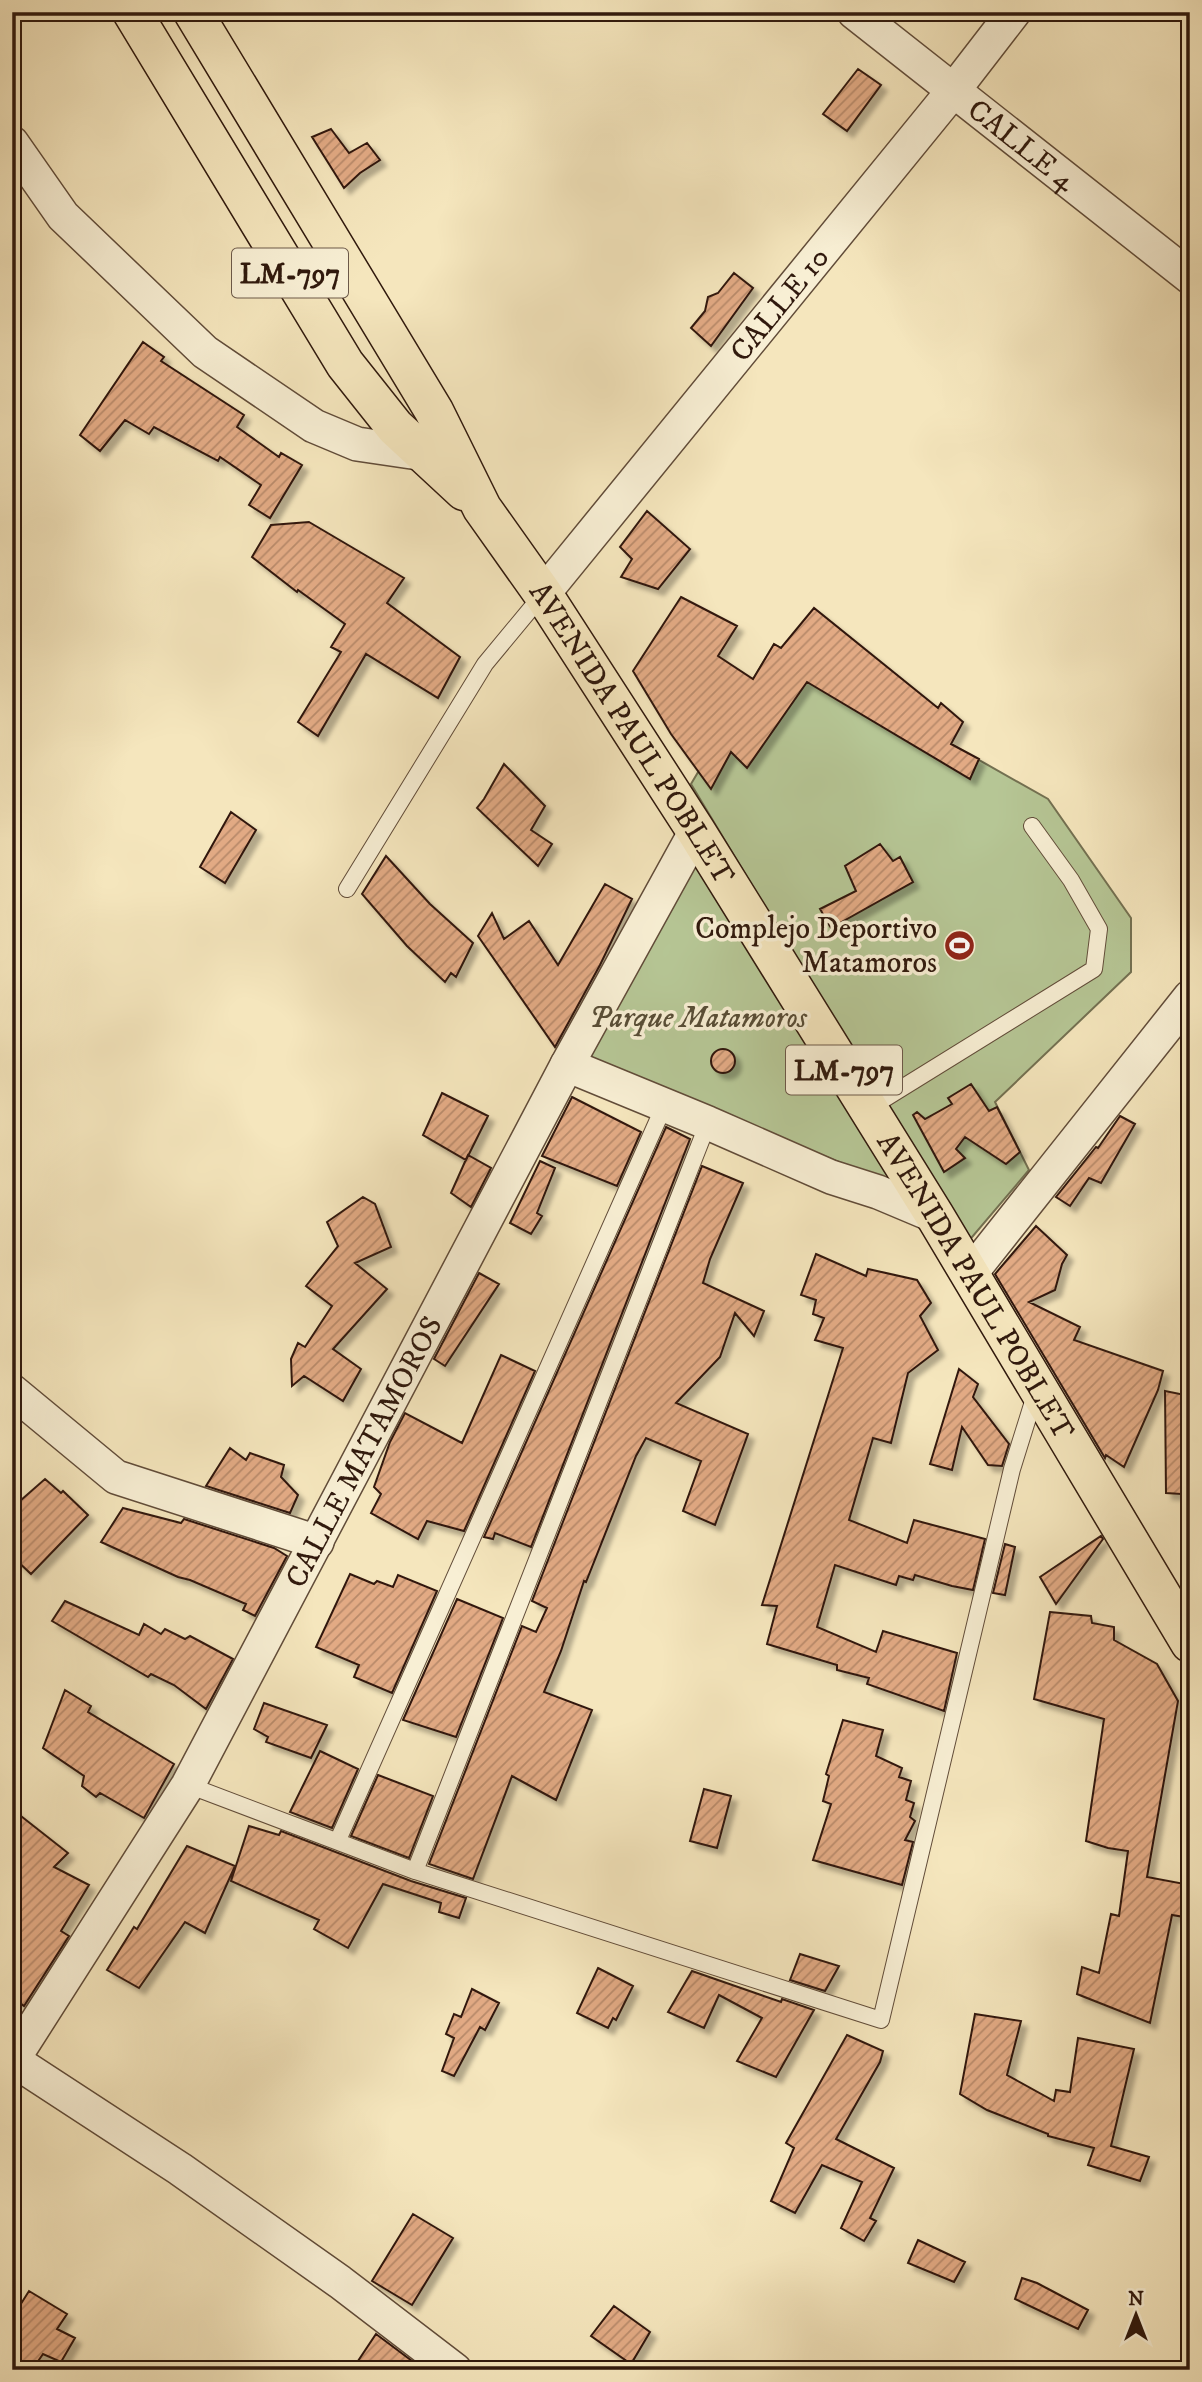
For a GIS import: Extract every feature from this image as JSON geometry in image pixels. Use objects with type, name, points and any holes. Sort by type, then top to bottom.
[{"type":"main road","name":"AVENIDA PAUL POBLET","points":[[132,12],[345,364],[396,427],[482,508]]},
{"type":"main road","name":"AVENIDA PAUL POBLET","points":[[193,12],[434,411],[482,508],[543,594],[696,831],[935,1216],[1190,1643]]},
{"type":"street","name":"CALLE 4","points":[[855,12],[1190,277]]},
{"type":"street","name":"CALLE 10","points":[[543,594],[953,91],[1014,12]]},
{"type":"street","points":[[12,143],[63,216],[205,352],[314,426],[356,443],[425,454]]},
{"type":"street","name":"CALLE MATAMOROS","points":[[13,2061],[188,1785],[567,1065],[696,831]]},
{"type":"street","points":[[970,1274],[1190,997]]},
{"type":"street","points":[[567,1065],[665,1104],[831,1177],[878,1192],[935,1216]]},
{"type":"street","points":[[12,1391],[116,1477],[317,1542]]},
{"type":"street","points":[[13,2061],[180,2169],[340,2282],[455,2370]]},
{"type":"lane","points":[[347,889],[485,664],[543,594]]},
{"type":"lane","points":[[868,1109],[1094,969],[1099,929],[1071,880],[1032,826]]},
{"type":"lane","points":[[338,1840],[665,1104]]},
{"type":"lane","points":[[415,1871],[708,1123]]},
{"type":"lane","points":[[188,1785],[415,1871],[881,2020],[1012,1469],[1038,1388]]},
{"type":"green space","name":"Complejo Deportivo Matamoros","points":[[774,644],[1048,799],[1131,918],[1131,972],[995,1102],[1029,1170],[967,1243],[691,784]]},
{"type":"green space","name":"Parque Matamoros","points":[[696,850],[899,1186],[576,1057]]},
{"type":"building","points":[[858,69],[881,85],[847,131],[823,114]]},
{"type":"building","points":[[331,129],[349,153],[367,143],[380,160],[344,188],[312,137]]},
{"type":"building","points":[[734,273],[753,288],[711,346],[691,328],[705,311],[708,297],[718,293]]},
{"type":"building","points":[[143,342],[164,357],[161,361],[244,415],[237,427],[279,457],[281,453],[302,465],[270,518],[249,505],[261,485],[220,457],[218,461],[154,427],[149,434],[125,420],[100,451],[80,435]]},
{"type":"building","points":[[647,511],[690,549],[658,589],[621,577],[632,559],[620,547]]},
{"type":"building","points":[[309,522],[404,578],[387,603],[460,657],[438,698],[366,654],[318,736],[298,722],[341,652],[331,647],[345,624],[252,557],[271,525]]},
{"type":"building","points":[[681,597],[737,626],[718,656],[753,679],[774,644],[781,648],[814,608],[938,708],[941,703],[963,722],[951,744],[979,759],[970,779],[807,682],[747,768],[731,752],[711,789],[671,734],[633,671]]},
{"type":"building","points":[[504,764],[545,806],[531,830],[552,844],[538,866],[477,808]]},
{"type":"building","points":[[231,812],[256,830],[225,883],[200,867]]},
{"type":"building","points":[[880,844],[893,861],[900,857],[913,882],[831,928],[820,909],[856,891],[845,866]]},
{"type":"building","points":[[386,856],[430,904],[473,943],[456,977],[451,973],[445,982],[407,946],[362,894]]},
{"type":"building","points":[[605,884],[632,899],[555,1047],[478,936],[492,913],[504,939],[529,921],[558,965]]},
{"type":"building","points":[[723,1049],[732,1052],[735,1061],[732,1070],[723,1073],[714,1070],[711,1061],[714,1052]]},
{"type":"building","points":[[971,1084],[989,1111],[997,1107],[1020,1152],[1006,1164],[965,1137],[956,1149],[965,1158],[944,1172],[913,1115],[917,1112],[925,1119],[952,1104],[948,1098]]},
{"type":"building","points":[[442,1093],[488,1116],[466,1160],[423,1135]]},
{"type":"building","points":[[572,1097],[641,1132],[617,1186],[542,1156]]},
{"type":"building","points":[[1120,1116],[1135,1124],[1101,1183],[1089,1178],[1070,1206],[1056,1197],[1096,1147],[1098,1148]]},
{"type":"building","points":[[666,1127],[690,1139],[531,1547],[495,1533],[493,1539],[484,1537]]},
{"type":"building","points":[[468,1155],[491,1168],[471,1207],[451,1193]]},
{"type":"building","points":[[540,1161],[555,1168],[537,1213],[542,1216],[531,1234],[510,1223]]},
{"type":"building","points":[[702,1166],[743,1183],[710,1259],[703,1283],[764,1311],[754,1336],[735,1313],[720,1357],[676,1403],[748,1434],[715,1525],[683,1511],[701,1461],[646,1438],[636,1456],[586,1582],[584,1581],[544,1692],[592,1710],[556,1800],[512,1776],[473,1879],[429,1864],[522,1626],[536,1632],[547,1608],[532,1601]]},
{"type":"building","points":[[363,1197],[375,1204],[391,1247],[355,1263],[387,1289],[333,1349],[361,1369],[343,1401],[304,1376],[292,1386],[291,1359],[298,1343],[305,1347],[332,1306],[306,1286],[338,1246],[327,1222]]},
{"type":"building","points":[[1036,1226],[1067,1255],[1055,1290],[1029,1302],[1080,1327],[1074,1340],[1163,1371],[1158,1390],[1124,1467],[1106,1455],[1105,1458],[995,1274]]},
{"type":"building","points":[[816,1254],[866,1276],[868,1269],[917,1280],[931,1303],[920,1316],[938,1350],[908,1373],[891,1443],[873,1438],[849,1520],[907,1543],[914,1520],[985,1539],[973,1590],[915,1575],[913,1580],[899,1576],[896,1585],[835,1565],[817,1627],[876,1652],[883,1631],[957,1653],[944,1711],[867,1684],[869,1678],[837,1670],[837,1665],[767,1644],[777,1606],[762,1605],[843,1348],[815,1340],[824,1318],[813,1314],[816,1300],[801,1295]]},
{"type":"building","points":[[479,1273],[499,1284],[445,1366],[434,1359]]},
{"type":"building","points":[[501,1355],[535,1371],[464,1531],[427,1521],[418,1539],[371,1513],[381,1494],[374,1487],[390,1442],[405,1413],[462,1443]]},
{"type":"building","points":[[959,1369],[978,1384],[973,1397],[1009,1444],[1002,1466],[988,1465],[962,1427],[952,1470],[930,1464]]},
{"type":"building","points":[[1165,1391],[1190,1396],[1181,1494],[1166,1493]]},
{"type":"building","points":[[230,1448],[246,1460],[250,1453],[284,1465],[281,1477],[298,1495],[290,1513],[206,1486]]},
{"type":"building","points":[[45,1479],[61,1493],[63,1491],[88,1515],[31,1574],[12,1556],[12,1508]]},
{"type":"building","points":[[123,1508],[181,1523],[184,1519],[274,1548],[287,1556],[255,1616],[243,1610],[246,1604],[101,1542]]},
{"type":"building","points":[[1101,1536],[1103,1539],[1056,1604],[1040,1577]]},
{"type":"building","points":[[1005,1544],[1015,1547],[1005,1595],[993,1593]]},
{"type":"building","points":[[350,1574],[374,1584],[377,1581],[393,1587],[398,1575],[437,1591],[392,1693],[354,1677],[359,1665],[316,1647]]},
{"type":"building","points":[[457,1599],[503,1618],[456,1737],[403,1720]]},
{"type":"building","points":[[65,1601],[139,1635],[144,1624],[161,1634],[165,1629],[185,1639],[190,1636],[233,1659],[206,1709],[174,1685],[151,1674],[148,1677],[52,1621]]},
{"type":"building","points":[[1050,1612],[1091,1616],[1092,1623],[1114,1627],[1114,1640],[1157,1664],[1178,1701],[1147,1877],[1190,1885],[1190,1918],[1172,1915],[1150,2023],[1077,1994],[1082,1967],[1099,1973],[1111,1914],[1119,1916],[1128,1851],[1086,1841],[1104,1719],[1034,1699]]},
{"type":"building","points":[[65,1690],[91,1706],[88,1712],[174,1764],[144,1818],[100,1793],[96,1797],[82,1786],[84,1776],[43,1748]]},
{"type":"building","points":[[264,1703],[327,1725],[311,1758],[266,1742],[268,1737],[254,1729]]},
{"type":"building","points":[[843,1720],[883,1730],[876,1756],[902,1768],[899,1777],[911,1781],[906,1800],[914,1803],[910,1817],[915,1821],[905,1840],[913,1842],[902,1885],[813,1860],[831,1804],[823,1801],[829,1776],[826,1774]]},
{"type":"building","points":[[320,1751],[358,1769],[332,1828],[290,1812]]},
{"type":"building","points":[[378,1775],[433,1796],[409,1858],[351,1836]]},
{"type":"building","points":[[704,1789],[731,1796],[717,1848],[690,1841]]},
{"type":"building","points":[[12,1809],[68,1853],[54,1867],[89,1885],[61,1931],[69,1936],[24,2006],[12,1997]]},
{"type":"building","points":[[249,1826],[279,1835],[281,1831],[411,1881],[466,1898],[459,1918],[439,1912],[441,1903],[383,1884],[348,1948],[314,1929],[319,1920],[231,1881]]},
{"type":"building","points":[[187,1846],[235,1866],[205,1933],[185,1922],[139,1988],[107,1970],[134,1927],[137,1929]]},
{"type":"building","points":[[800,1954],[839,1966],[825,1991],[790,1980]]},
{"type":"building","points":[[598,1968],[633,1986],[616,2020],[613,2018],[608,2028],[577,2013]]},
{"type":"building","points":[[692,1971],[781,2002],[782,1999],[814,2010],[776,2077],[737,2061],[762,2018],[719,1995],[704,2028],[668,2012]]},
{"type":"building","points":[[472,1989],[499,2003],[485,2030],[480,2027],[454,2076],[442,2071],[454,2038],[446,2034],[454,2014],[461,2017]]},
{"type":"building","points":[[975,2014],[1021,2021],[1007,2075],[1054,2101],[1056,2090],[1070,2092],[1078,2038],[1134,2049],[1111,2146],[1149,2157],[1140,2181],[1088,2165],[1094,2148],[1048,2136],[987,2110],[960,2094]]},
{"type":"building","points":[[847,2035],[883,2051],[880,2062],[836,2139],[894,2168],[870,2218],[876,2221],[864,2241],[841,2228],[862,2182],[822,2165],[795,2213],[771,2201],[794,2148],[786,2143]]},
{"type":"building","points":[[413,2214],[453,2238],[412,2305],[372,2281]]},
{"type":"building","points":[[918,2240],[965,2262],[954,2282],[908,2263]]},
{"type":"building","points":[[1022,2278],[1088,2310],[1078,2329],[1015,2299]]},
{"type":"building","points":[[29,2291],[67,2314],[57,2329],[75,2338],[61,2362],[43,2354],[32,2370],[12,2359],[12,2318]]},
{"type":"building","points":[[614,2306],[650,2332],[631,2364],[591,2336]]},
{"type":"building","points":[[376,2334],[412,2361],[406,2370],[352,2370]]},
{"type":"place","name":"Complejo Deportivo Matamoros","points":[[960,945]]}]
